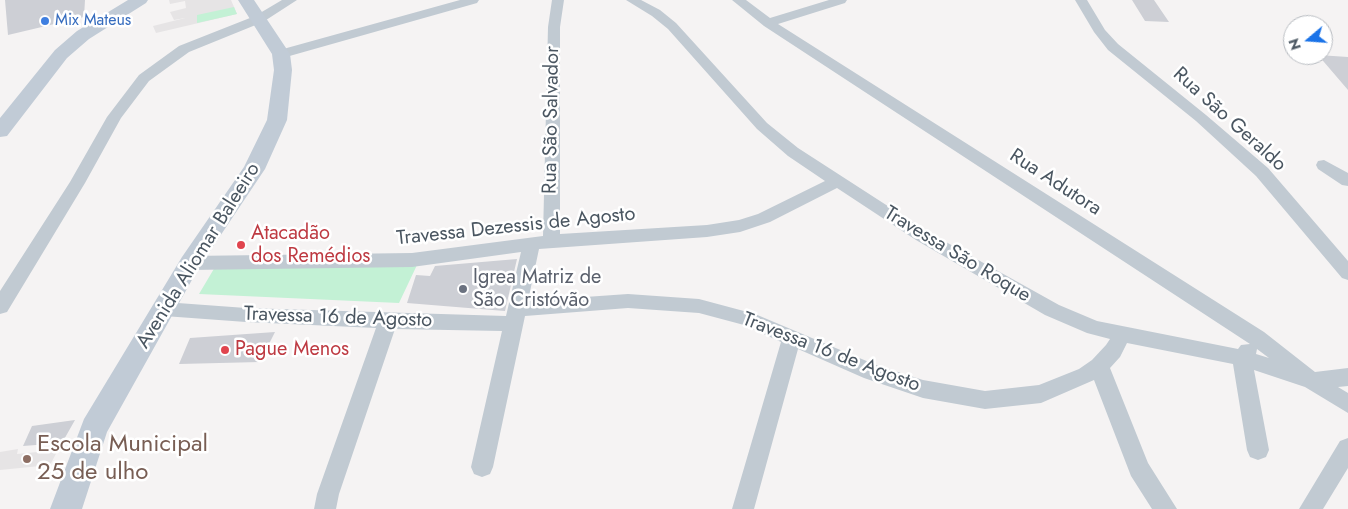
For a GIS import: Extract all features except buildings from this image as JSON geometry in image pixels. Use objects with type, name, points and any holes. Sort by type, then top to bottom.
[{"type":"main road","points":[[0,131],[52,65],[70,46],[83,35],[140,0]]},
{"type":"main road","points":[[252,9],[281,54]]},
{"type":"main road","name":"Avenida Aliomar Baleeiro","points":[[66,509],[94,428],[190,263],[254,169],[267,144],[277,120],[283,70],[281,54]]},
{"type":"street","points":[[0,307],[114,117],[144,78],[184,49],[252,9],[291,0]]},
{"type":"street","points":[[281,54],[473,0]]},
{"type":"street","name":"Rua São Salvador","points":[[551,241],[554,27],[558,0]]},
{"type":"street","name":"Travessa São Roque","points":[[632,0],[656,13],[672,26],[776,139],[836,182],[922,236],[1052,310],[1080,323],[1122,334],[1242,358],[1312,381],[1348,378]]},
{"type":"street","name":"Rua Adutora","points":[[738,0],[768,23],[1257,338],[1312,381],[1348,404]]},
{"type":"street","points":[[768,23],[841,0]]},
{"type":"street","name":"Rua São Geraldo","points":[[1081,0],[1100,32],[1113,47],[1240,151],[1262,172],[1344,262]]},
{"type":"street","points":[[1324,165],[1348,182]]},
{"type":"street","name":"Travessa Dezessis de Agosto","points":[[190,263],[412,260],[551,241],[707,231],[740,226],[764,218],[836,182]]},
{"type":"street","points":[[482,467],[531,244]]},
{"type":"street","name":"Travessa 16 de Agosto","points":[[164,309],[246,315],[388,321],[515,317],[628,301],[699,306],[734,315],[870,372],[914,386],[956,396],[985,400],[1041,394],[1086,375],[1099,366],[1113,351],[1122,334]]},
{"type":"street","points":[[325,509],[328,494],[388,321]]},
{"type":"street","points":[[1257,338],[1242,358],[1258,450]]},
{"type":"street","points":[[743,509],[791,339]]},
{"type":"street","points":[[1099,366],[1139,469],[1152,492],[1166,509]]},
{"type":"street","points":[[1310,509],[1348,448]]},
{"type":"shaded area","points":[[169,0],[231,0],[237,14],[156,33],[153,26],[185,18],[174,20],[170,12],[186,8],[185,1],[170,4]]},
{"type":"shaded area","name":"Escola Municipal 25 de ulho","points":[[18,449],[17,454],[58,450],[50,465],[0,470],[0,452]]},
{"type":"green space","points":[[234,7],[237,14],[197,23],[197,15]]},
{"type":"green space","points":[[417,265],[399,303],[199,294],[215,267]]},
{"type":"place","name":"Mix Mateus","points":[[45,21]]},
{"type":"place","name":"Atacadão dos Remédios","points":[[241,245]]},
{"type":"place","name":"Igrea Matriz de São Cristóvão","points":[[463,289]]},
{"type":"place","name":"Pague Menos","points":[[225,350]]},
{"type":"place","name":"Escola Municipal 25 de ulho","points":[[27,459]]}]
